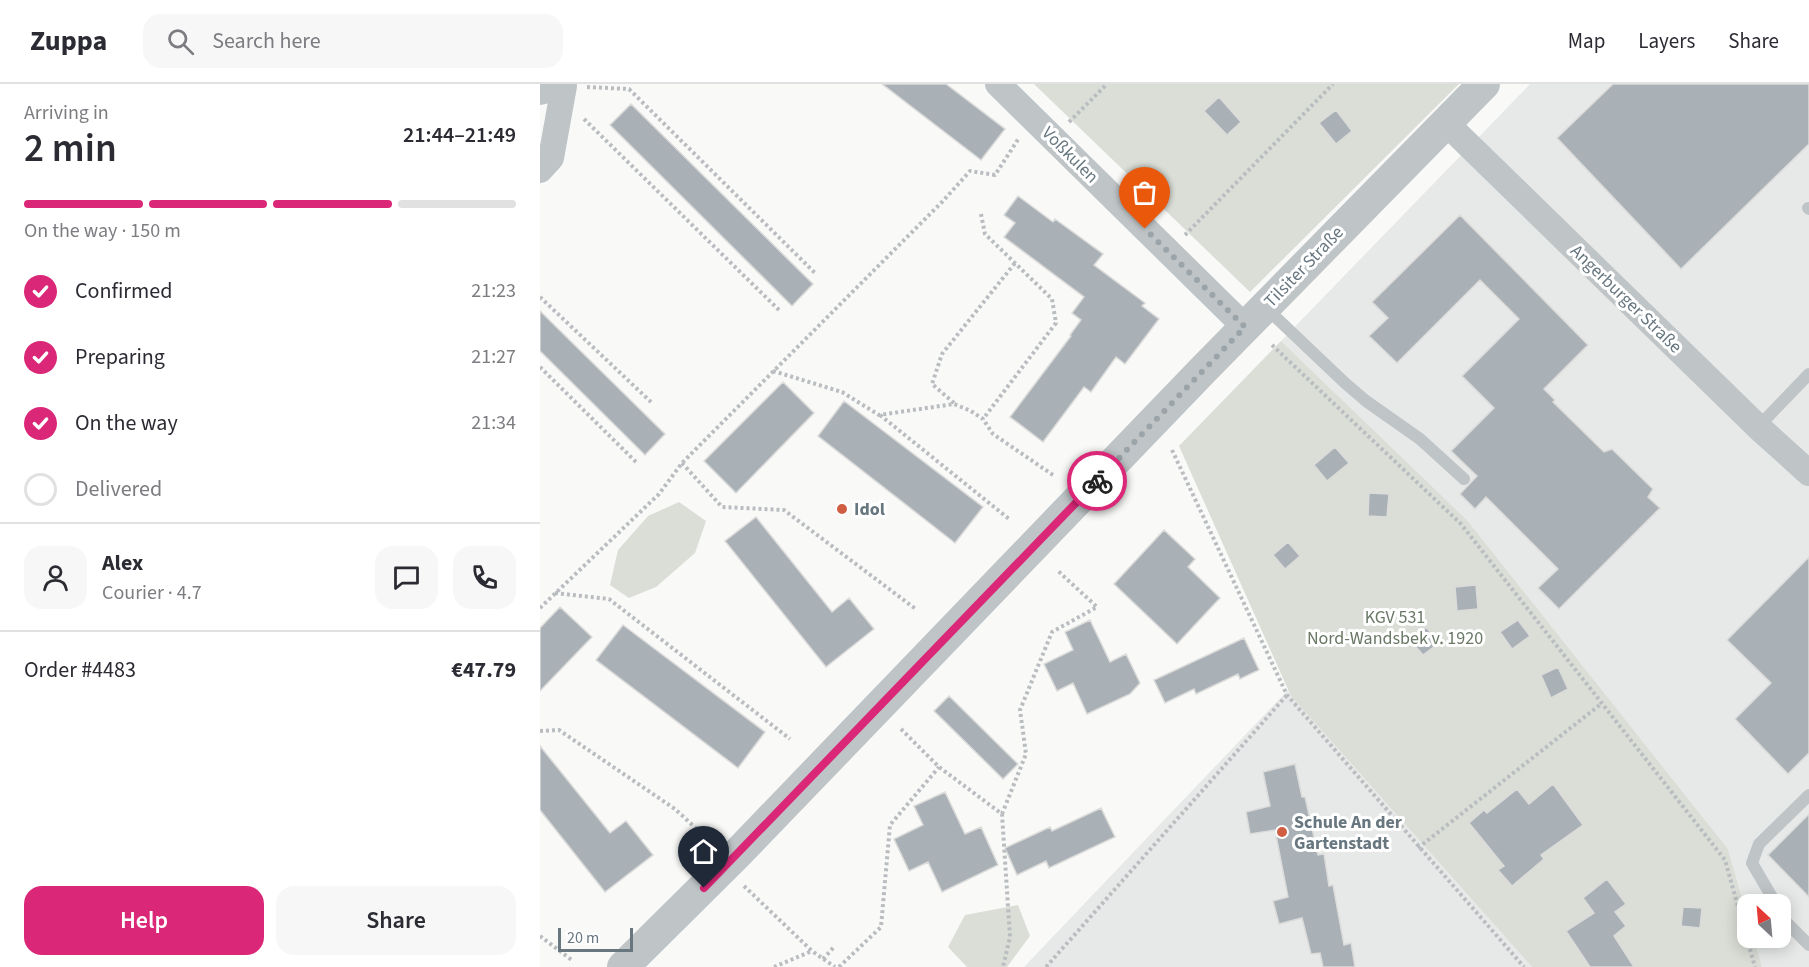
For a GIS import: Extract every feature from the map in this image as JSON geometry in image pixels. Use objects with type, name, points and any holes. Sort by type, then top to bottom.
[{"type":"street","name":"Voßkulen","points":[[998,84],[1255,317]]},
{"type":"street","name":"Tilsiter Straße","points":[[623,967],[736,855],[1255,317],[1484,84]]},
{"type":"street","points":[[540,170],[551,158],[558,90]]},
{"type":"street","name":"Angerburger Straße","points":[[1446,123],[1758,427],[1809,473]]},
{"type":"lane","points":[[1255,317],[1420,439],[1464,479]]},
{"type":"lane","points":[[1758,427],[1809,374]]},
{"type":"lane","points":[[1770,894],[1752,864],[1759,844],[1809,795]]},
{"type":"lane","points":[[1791,927],[1809,945]]},
{"type":"path","points":[[1068,123],[1107,84]]},
{"type":"path","points":[[1182,237],[1333,84]]},
{"type":"path","points":[[558,90],[629,89],[816,274]]},
{"type":"path","points":[[558,90],[780,311]]},
{"type":"path","points":[[540,608],[659,494],[682,463],[943,201],[970,171],[995,175],[1020,137]]},
{"type":"path","points":[[981,214],[985,234],[1052,299],[1056,323],[983,419]]},
{"type":"path","points":[[1015,263],[942,354],[932,384],[954,404],[983,419],[993,434],[1053,475]]},
{"type":"path","points":[[540,297],[651,402]]},
{"type":"path","points":[[1272,345],[1461,524],[1725,860],[1755,967]]},
{"type":"path","points":[[540,367],[638,464]]},
{"type":"path","points":[[773,371],[842,392],[879,415],[1009,519]]},
{"type":"path","points":[[879,415],[954,404]]},
{"type":"path","points":[[1172,450],[1287,695],[1524,967]]},
{"type":"path","points":[[682,463],[722,507],[784,510],[917,610]]},
{"type":"path","points":[[1003,967],[1010,937],[1002,814],[1026,754],[1020,710],[1052,632],[1097,607],[1057,570]]},
{"type":"path","points":[[555,593],[609,599],[790,739]]},
{"type":"path","points":[[1046,967],[1287,695]]},
{"type":"path","points":[[1418,848],[1601,704]]},
{"type":"path","points":[[901,729],[939,767],[1002,814]]},
{"type":"path","points":[[540,731],[559,730],[675,809],[700,832]]},
{"type":"path","points":[[744,886],[812,951],[837,967],[881,927],[891,825],[939,767]]},
{"type":"path","points":[[540,936],[573,961]]},
{"type":"path","points":[[823,959],[834,947]]},
{"type":"path","points":[[774,967],[812,951]]},
{"type":"shaded area","points":[[1530,84],[1809,84],[1809,967],[1762,967],[1757,948],[1791,948],[1791,894],[1741,894],[1728,849],[1467,520],[1281,341]]},
{"type":"shaded area","name":"Schule An der Gartenstadt","points":[[1288,690],[1532,967],[1024,967]]},
{"type":"green space","points":[[1034,84],[1459,84],[1250,292]]},
{"type":"green space","name":"KGV 531 Nord-Wandsbek v. 1920","points":[[1281,341],[1467,520],[1728,849],[1741,894],[1737,894],[1737,948],[1757,948],[1762,967],[1532,967],[1291,696],[1179,446]]},
{"type":"green space","points":[[679,502],[706,521],[695,553],[656,587],[629,598],[610,585],[618,550],[648,516]]},
{"type":"green space","points":[[1018,905],[1030,936],[1007,967],[967,967],[948,947],[965,915]]},
{"type":"building","points":[[882,84],[946,84],[1005,129],[981,160]]},
{"type":"building","points":[[1613,84],[1809,84],[1809,144],[1681,269],[1557,138]]},
{"type":"building","points":[[1219,97],[1241,122],[1227,135],[1204,111]]},
{"type":"building","points":[[631,104],[813,284],[792,306],[610,125]]},
{"type":"building","points":[[1336,110],[1352,131],[1336,144],[1319,123]]},
{"type":"building","points":[[1018,196],[1053,222],[1055,219],[1103,254],[1094,265],[1145,303],[1142,306],[1159,319],[1125,364],[1116,357],[1091,392],[1084,387],[1043,442],[1010,417],[1081,320],[1072,313],[1084,297],[1004,237],[1015,223],[1004,215]]},
{"type":"building","points":[[1460,215],[1588,345],[1544,389],[1555,400],[1553,402],[1604,452],[1612,449],[1653,489],[1648,497],[1660,508],[1559,609],[1538,588],[1558,569],[1486,497],[1475,509],[1460,494],[1477,476],[1451,451],[1494,408],[1462,376],[1519,319],[1480,280],[1397,363],[1369,336],[1388,318],[1372,302]]},
{"type":"building","points":[[540,311],[665,434],[645,455],[540,351]]},
{"type":"building","points":[[783,382],[814,413],[736,493],[704,461]]},
{"type":"building","points":[[844,401],[983,507],[955,543],[818,436]]},
{"type":"building","points":[[1335,447],[1349,463],[1327,481],[1314,465]]},
{"type":"building","points":[[1369,493],[1389,494],[1387,517],[1368,516]]},
{"type":"building","points":[[756,517],[832,612],[849,598],[874,629],[826,667],[725,541]]},
{"type":"building","points":[[1164,530],[1195,559],[1188,567],[1220,598],[1177,644],[1114,584]]},
{"type":"building","points":[[1288,542],[1300,556],[1285,569],[1273,555]]},
{"type":"building","points":[[1809,557],[1809,753],[1788,774],[1735,719],[1771,683],[1727,640]]},
{"type":"building","points":[[1476,585],[1478,609],[1457,611],[1455,587]]},
{"type":"building","points":[[560,607],[592,637],[540,691],[540,628]]},
{"type":"building","points":[[1090,620],[1110,662],[1126,654],[1140,683],[1130,694],[1087,714],[1073,683],[1057,691],[1044,664],[1073,650],[1065,632]]},
{"type":"building","points":[[1518,620],[1530,636],[1512,649],[1500,632]]},
{"type":"building","points":[[623,625],[765,732],[738,768],[596,660]]},
{"type":"building","points":[[1426,627],[1439,643],[1423,655],[1410,640]]},
{"type":"building","points":[[1244,638],[1259,670],[1240,679],[1238,674],[1196,694],[1194,689],[1165,703],[1154,680]]},
{"type":"building","points":[[1558,667],[1568,689],[1551,698],[1541,675]]},
{"type":"building","points":[[949,696],[1018,764],[1003,779],[934,711]]},
{"type":"building","points":[[540,746],[610,833],[626,821],[653,855],[605,892],[540,810]]},
{"type":"building","points":[[1295,764],[1318,855],[1324,854],[1329,886],[1333,885],[1344,945],[1351,943],[1355,967],[1323,967],[1320,953],[1311,954],[1302,918],[1279,924],[1273,901],[1288,897],[1275,830],[1250,834],[1246,812],[1270,806],[1263,772]]},
{"type":"building","points":[[1553,784],[1583,825],[1541,855],[1544,859],[1512,886],[1498,870],[1504,866],[1469,823],[1484,810],[1487,813],[1517,789],[1529,804]]},
{"type":"building","points":[[945,792],[965,834],[981,827],[998,865],[942,892],[928,862],[909,871],[894,839],[923,825],[914,806]]},
{"type":"building","points":[[1101,808],[1115,837],[1049,868],[1046,861],[1017,875],[1005,848],[1050,827],[1052,831]]},
{"type":"building","points":[[1809,814],[1809,897],[1768,855]]},
{"type":"building","points":[[1607,879],[1626,904],[1615,912],[1626,926],[1614,936],[1634,967],[1590,967],[1566,931],[1594,913],[1583,898]]},
{"type":"building","points":[[1683,907],[1702,908],[1700,928],[1681,926]]},
{"type":"way so far","points":[[1097,481],[1245,327],[1145,229]]},
{"type":"place","name":"Idol","points":[[842,509]]},
{"type":"place","name":"Schule An der Gartenstadt","points":[[1282,832]]},
{"type":"route","points":[[704,888],[1097,481]]}]
